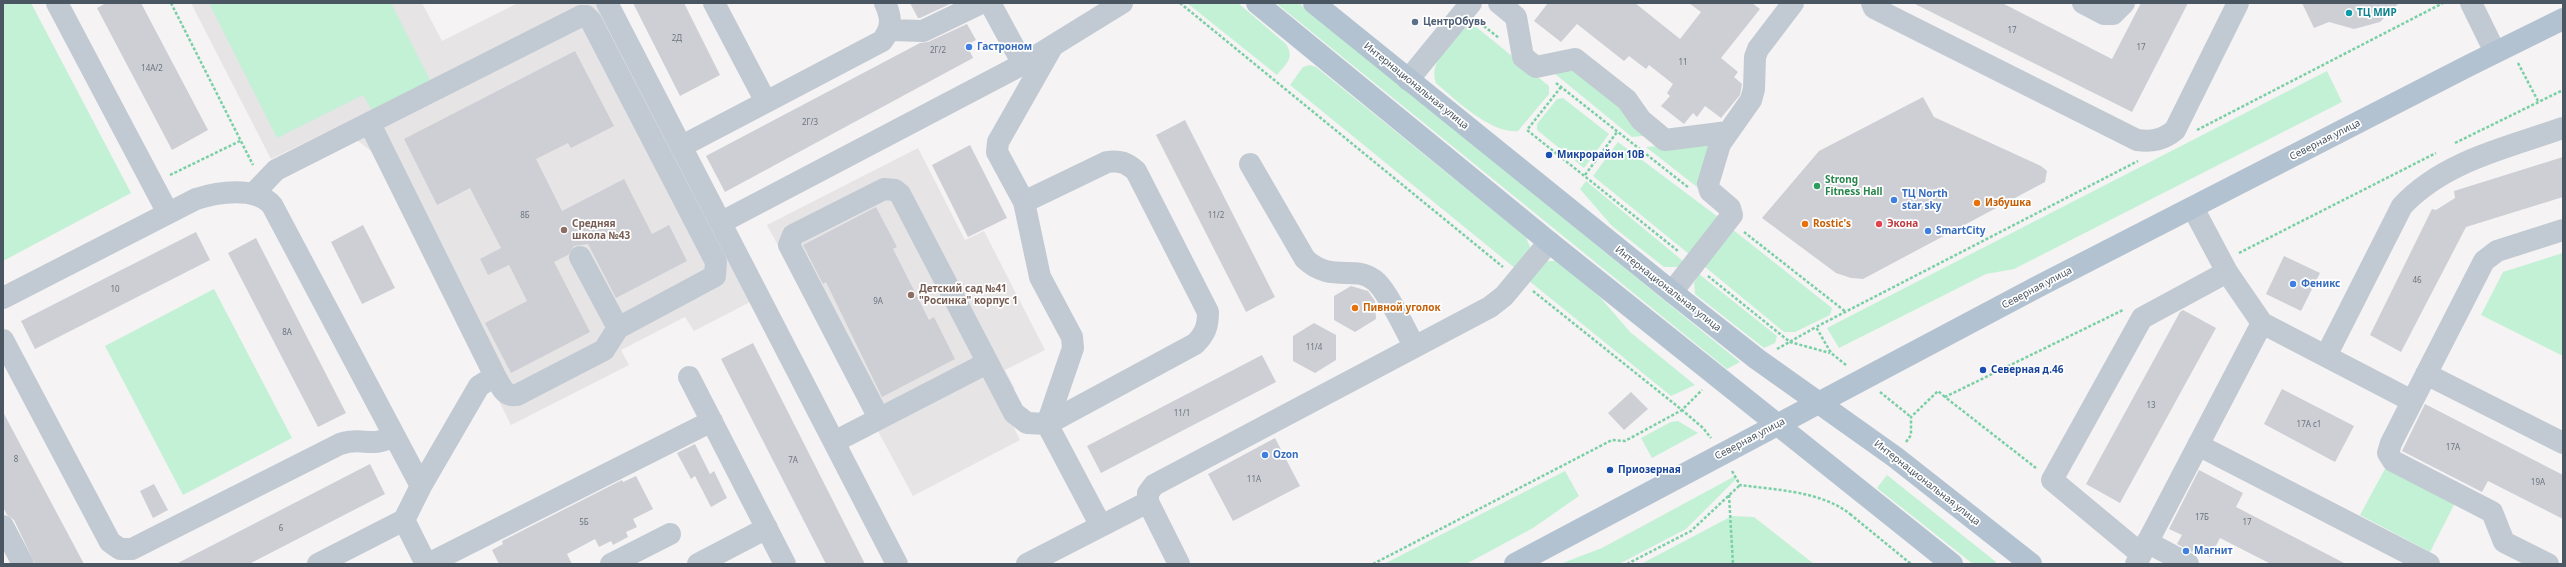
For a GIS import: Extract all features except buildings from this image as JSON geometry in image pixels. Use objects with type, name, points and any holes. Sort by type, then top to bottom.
[{"type":"main road","points":[[1257,3],[1549,242],[1952,564]]},
{"type":"main road","name":"Интернациональная улица","points":[[1314,3],[1672,292],[1758,359],[1895,457],[2028,563]]},
{"type":"main road","name":"Северная улица","points":[[1515,564],[1819,402],[2192,208],[2563,19]]},
{"type":"lane","points":[[57,3],[168,213]]},
{"type":"lane","points":[[607,3],[722,222],[897,564]]},
{"type":"lane","points":[[714,3],[766,102]]},
{"type":"lane","points":[[682,146],[882,41],[890,30],[890,14],[884,3]]},
{"type":"lane","points":[[890,30],[923,31],[981,3]]},
{"type":"lane","points":[[990,3],[1023,64]]},
{"type":"lane","points":[[722,222],[1023,64],[1122,3]]},
{"type":"lane","points":[[1498,3],[1516,17],[1523,57],[1536,67],[1575,58],[1627,100],[1641,120],[1666,140],[1728,132]]},
{"type":"lane","points":[[1672,292],[1695,265],[1732,215],[1730,208],[1710,191],[1708,184],[1720,144],[1751,100],[1754,89],[1755,57],[1758,49],[1793,3]]},
{"type":"lane","points":[[1872,3],[1874,8],[2137,140],[2148,142],[2167,136],[2175,130],[2238,3]]},
{"type":"lane","points":[[2083,3],[2104,14],[2113,14],[2124,3]]},
{"type":"lane","points":[[2471,3],[2496,52]]},
{"type":"lane","points":[[1408,80],[1468,7]]},
{"type":"lane","points":[[254,194],[276,170],[370,124],[581,16],[586,16],[591,21],[708,248],[717,270],[710,281],[618,328],[604,350],[517,395],[508,395],[504,392],[495,376],[370,124]]},
{"type":"lane","points":[[1052,46],[998,142],[997,152],[1024,202],[1040,277],[1072,337],[1074,348],[1047,424],[1101,526]]},
{"type":"lane","points":[[2326,356],[2402,206],[2418,189],[2444,171],[2563,128]]},
{"type":"lane","points":[[879,418],[790,251],[789,239],[793,235],[884,189],[895,190],[900,194],[1014,413],[1027,423],[1047,424],[1195,344],[1205,334],[1208,324],[1208,312],[1136,171],[1128,164],[1117,160],[1107,162],[1024,202]]},
{"type":"lane","points":[[1250,164],[1305,259],[1315,268],[1333,274],[1359,273],[1375,280],[1414,346]]},
{"type":"lane","points":[[3,298],[168,213],[206,196],[254,194],[266,198],[272,205],[421,486]]},
{"type":"lane","points":[[2192,208],[2228,272],[2262,323],[2412,402]]},
{"type":"lane","points":[[2548,564],[2504,542],[2492,512],[2393,461],[2388,453],[2391,443],[2484,261],[2490,255],[2563,230]]},
{"type":"lane","points":[[1179,564],[1148,502],[1148,493],[1154,485],[1499,301],[1549,242]]},
{"type":"lane","points":[[580,257],[618,328]]},
{"type":"lane","points":[[2188,564],[2141,553],[2052,480],[2142,318],[2228,272]]},
{"type":"lane","points":[[2141,553],[2262,323]]},
{"type":"lane","points":[[3,340],[110,542],[120,549],[132,549],[340,444],[352,440],[373,444],[394,436]]},
{"type":"lane","points":[[834,442],[987,363]]},
{"type":"lane","points":[[2426,374],[2563,443]]},
{"type":"lane","points":[[318,564],[404,520],[421,486],[479,386],[495,376]]},
{"type":"lane","points":[[690,376],[785,564]]},
{"type":"lane","points":[[404,520],[427,564],[712,422]]},
{"type":"lane","points":[[2198,445],[2428,564]]},
{"type":"lane","points":[[1026,564],[1148,502]]},
{"type":"lane","points":[[3,526],[23,564]]},
{"type":"lane","points":[[698,564],[767,528]]},
{"type":"lane","points":[[611,564],[670,534]]},
{"type":"path","points":[[171,3],[256,170]]},
{"type":"path","points":[[2190,134],[2443,3]]},
{"type":"path","points":[[1468,7],[1523,57]]},
{"type":"path","points":[[1561,87],[1527,130],[1585,175],[1790,342],[1831,353]]},
{"type":"path","points":[[1585,175],[1617,132]]},
{"type":"path","points":[[165,178],[240,141]]},
{"type":"path","points":[[1911,417],[1831,353],[1816,327],[2141,159]]},
{"type":"path","points":[[1373,564],[1612,440],[1625,441],[1682,410]]},
{"type":"path","points":[[1626,564],[1691,531],[1740,485]]},
{"type":"path","points":[[1729,495],[1732,564]]},
{"type":"shaded area","name":"Средняя школа №43","points":[[191,3],[422,3],[442,41],[518,3],[595,3],[752,301],[694,331],[685,317],[621,350],[629,365],[511,425],[375,154],[354,138],[346,123],[271,159]]},
{"type":"shaded area","name":"Детский сад №41 \"Росинка\" корпус 1","points":[[918,148],[965,240],[984,231],[1045,350],[1005,370],[1015,389],[999,398],[1020,440],[913,496],[767,225]]},
{"type":"green space","points":[[3,3],[31,3],[131,193],[3,261]]},
{"type":"green space","points":[[209,3],[391,3],[431,82],[373,112],[363,95],[277,138]]},
{"type":"green space","points":[[1187,3],[1238,3],[1286,44],[1290,53],[1288,61],[1277,75]]},
{"type":"green space","points":[[1276,3],[1299,3],[1740,362],[1727,369]]},
{"type":"green space","points":[[1470,22],[1549,86],[1549,94],[1518,131],[1497,127],[1485,122],[1436,83],[1434,74],[1439,58],[1444,50]]},
{"type":"green space","points":[[1572,64],[1652,135],[1632,137],[1549,69]]},
{"type":"green space","points":[[1310,65],[1316,67],[1526,237],[1530,247],[1527,256],[1516,269],[1290,85],[1303,67]]},
{"type":"green space","points":[[2327,71],[2342,102],[2014,269],[1986,274],[1839,348],[1827,328]]},
{"type":"green space","points":[[1563,98],[1609,134],[1584,168],[1537,130],[1537,124],[1557,99]]},
{"type":"green space","points":[[1712,141],[1697,187],[1646,147]]},
{"type":"green space","points":[[1618,142],[1718,217],[1689,254],[1593,176]]},
{"type":"green space","points":[[1586,181],[1683,261],[1678,267],[1664,267],[1612,226],[1580,189]]},
{"type":"green space","points":[[1732,229],[1832,308],[1830,315],[1795,332],[1784,332],[1704,266]]},
{"type":"green space","points":[[2563,253],[2563,356],[2481,315],[2503,272]]},
{"type":"green space","points":[[1547,261],[1556,261],[1600,297],[1630,332],[1695,385],[1671,396],[1528,280]]},
{"type":"green space","points":[[1699,274],[1777,336],[1775,343],[1764,348],[1695,294],[1694,283]]},
{"type":"green space","points":[[214,289],[292,438],[183,495],[105,346]]},
{"type":"green space","points":[[1678,421],[1698,433],[1652,458],[1641,438],[1671,422]]},
{"type":"green space","points":[[2386,467],[2455,503],[2430,552],[2360,515]]},
{"type":"green space","points":[[1565,471],[1579,496],[1533,528],[1466,564],[1384,564]]},
{"type":"green space","points":[[1887,475],[1996,562],[1995,564],[1973,564],[1877,488]]},
{"type":"green space","points":[[1735,476],[1736,479],[1686,529],[1619,564],[1560,564],[1602,548]]},
{"type":"green space","points":[[1732,516],[1754,517],[1814,564],[1641,564]]},
{"type":"place","name":"ТЦ МИР","points":[[2349,13]]},
{"type":"place","name":"ЦентрОбувь","points":[[1415,22]]},
{"type":"place","name":"Гастроном","points":[[969,47]]},
{"type":"place","name":"Микрорайон 10В","points":[[1549,155]]},
{"type":"place","name":"Strong Fitness Hall","points":[[1817,186]]},
{"type":"place","name":"ТЦ North star sky","points":[[1894,200]]},
{"type":"place","name":"Избушка","points":[[1977,203]]},
{"type":"place","name":"Rostic's","points":[[1805,224]]},
{"type":"place","name":"Экона","points":[[1879,224]]},
{"type":"place","name":"Средняя школа №43","points":[[564,230]]},
{"type":"place","name":"SmartCity","points":[[1928,231]]},
{"type":"place","name":"Феникс","points":[[2293,284]]},
{"type":"place","name":"Детский сад №41 \"Росинка\" корпус 1","points":[[911,295]]},
{"type":"place","name":"Пивной уголок","points":[[1355,308]]},
{"type":"place","name":"Северная д.46","points":[[1983,370]]},
{"type":"place","name":"Ozon","points":[[1265,455]]},
{"type":"place","name":"Приозерная","points":[[1610,470]]},
{"type":"place","name":"Магнит","points":[[2186,551]]}]
